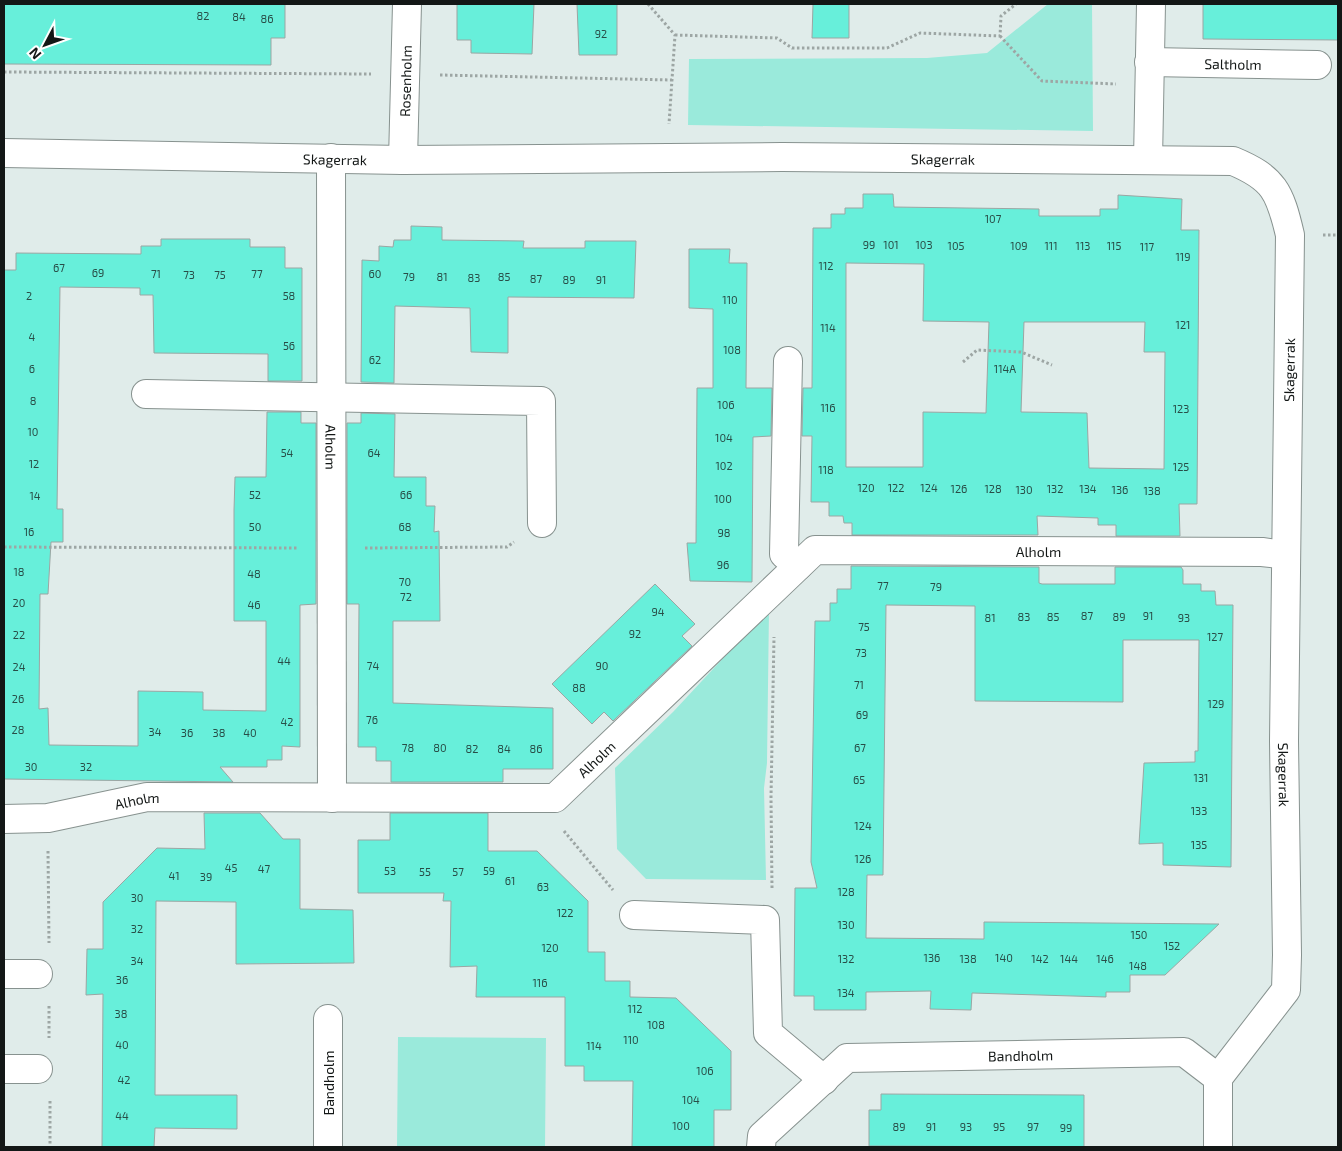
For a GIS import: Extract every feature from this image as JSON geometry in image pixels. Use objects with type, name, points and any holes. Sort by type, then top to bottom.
[{"type":"street","name":"Rosenholm","points":[[403,160],[407,4]]},
{"type":"street","points":[[1148,160],[1151,4]]},
{"type":"street","name":"Saltholm","points":[[1149,74],[1316,64]]},
{"type":"street","name":"Skagerrak","points":[[4,153],[403,160],[782,157],[1233,161],[1257,171],[1271,184],[1285,213],[1290,235],[1286,555],[1286,990],[1218,1078]]},
{"type":"street","name":"Alholm","points":[[331,158],[332,798]]},
{"type":"street","points":[[788,361],[784,554],[798,566]]},
{"type":"street","points":[[146,394],[541,401],[542,523]]},
{"type":"street","name":"Alholm","points":[[4,819],[48,818],[147,797],[556,798],[815,550],[1262,552],[1286,555]]},
{"type":"street","points":[[634,915],[765,920],[768,1033],[824,1080]]},
{"type":"street","points":[[4,974],[38,974]]},
{"type":"street","name":"Bandholm","points":[[328,1019],[328,1147]]},
{"type":"street","name":"Bandholm","points":[[761,1147],[762,1136],[848,1058],[1184,1052],[1218,1078]]},
{"type":"street","points":[[4,1068],[38,1068]]},
{"type":"street","points":[[1218,1078],[1218,1147]]},
{"type":"path","points":[[648,4],[675,35],[667,159]]},
{"type":"path","points":[[1000,36],[1001,16],[1016,4]]},
{"type":"path","points":[[675,35],[777,38],[792,48],[887,48],[920,33],[1000,36],[1042,81],[1149,74]]},
{"type":"path","points":[[4,72],[405,74],[672,80]]},
{"type":"path","points":[[963,362],[977,350],[986,350],[1020,352],[1052,366]]},
{"type":"path","points":[[4,547],[507,547],[542,523]]},
{"type":"path","points":[[765,920],[773,882],[771,797],[775,589]]},
{"type":"path","points":[[556,798],[555,820],[634,915]]},
{"type":"green space","points":[[1048,4],[1092,4],[1093,131],[688,125],[689,59],[927,58],[987,53]]},
{"type":"green space","points":[[769,609],[767,763],[764,788],[766,880],[646,879],[617,849],[615,768],[673,712]]},
{"type":"green space","points":[[398,1037],[546,1038],[545,1147],[397,1147]]},
{"type":"building","points":[[4,4],[285,4],[285,38],[271,38],[271,65],[4,64]]},
{"type":"building","points":[[457,4],[534,4],[532,54],[471,53],[471,40],[457,40]]},
{"type":"building","points":[[577,4],[617,4],[617,55],[579,55]]},
{"type":"building","points":[[813,4],[849,4],[849,38],[812,38]]},
{"type":"building","points":[[1203,4],[1338,4],[1338,40],[1203,39]]},
{"type":"building","points":[[863,194],[893,194],[894,207],[1039,209],[1039,216],[1100,216],[1100,209],[1118,209],[1118,195],[1182,199],[1181,230],[1199,230],[1197,504],[1179,504],[1180,536],[1116,536],[1116,525],[1098,525],[1098,518],[1037,516],[1038,535],[852,535],[852,523],[844,523],[843,516],[829,516],[829,502],[811,502],[812,436],[802,436],[803,388],[812,388],[813,228],[831,228],[831,214],[845,214],[845,208],[863,208]],"holes":[[[846,263],[924,264],[923,321],[989,322],[986,413],[923,412],[923,467],[846,467]],[[1024,322],[1145,322],[1144,352],[1165,352],[1164,469],[1089,468],[1087,413],[1021,412]]]},
{"type":"building","points":[[411,226],[442,227],[442,240],[524,241],[523,248],[585,248],[585,241],[636,241],[634,298],[508,297],[508,353],[471,352],[470,308],[395,306],[394,383],[361,382],[362,260],[379,261],[379,246],[393,247],[394,240],[411,240]]},
{"type":"building","points":[[161,239],[250,239],[250,247],[285,247],[285,268],[302,268],[302,381],[268,381],[268,354],[154,353],[153,295],[140,295],[140,288],[60,287],[57,509],[63,509],[63,542],[51,542],[48,594],[40,594],[39,709],[48,708],[49,745],[138,746],[138,691],[203,692],[203,710],[266,711],[266,621],[234,621],[235,477],[266,477],[267,412],[301,412],[301,423],[316,423],[316,604],[300,605],[300,747],[282,746],[282,760],[267,760],[267,767],[220,767],[233,782],[4,779],[4,270],[16,270],[16,253],[141,254],[141,246],[161,246]]},
{"type":"building","points":[[689,249],[730,249],[729,263],[747,263],[746,388],[772,388],[771,436],[753,437],[752,582],[690,581],[687,543],[696,543],[697,388],[713,388],[713,309],[689,308]]},
{"type":"building","points":[[361,413],[395,414],[394,477],[426,477],[426,506],[435,506],[434,532],[439,531],[440,621],[393,621],[393,703],[553,708],[553,769],[503,769],[503,782],[391,782],[391,761],[376,761],[376,747],[358,747],[359,604],[347,604],[347,423],[361,423]]},
{"type":"building","points":[[851,566],[1039,567],[1039,583],[1042,584],[1115,584],[1115,567],[1181,567],[1183,570],[1183,584],[1201,584],[1201,591],[1215,591],[1216,605],[1233,605],[1231,867],[1163,865],[1163,843],[1139,844],[1144,763],[1195,762],[1195,751],[1198,751],[1199,640],[1123,640],[1123,702],[975,701],[975,606],[886,605],[883,875],[867,875],[866,938],[984,939],[984,922],[1219,924],[1165,975],[1130,975],[1130,992],[1106,992],[1106,997],[972,993],[971,1010],[930,1009],[931,991],[866,992],[866,1010],[814,1010],[814,996],[794,996],[795,888],[817,888],[811,862],[815,621],[830,621],[830,603],[837,603],[837,589],[851,589]]},
{"type":"building","points":[[655,584],[695,624],[682,636],[692,646],[613,721],[604,712],[592,724],[552,684]]},
{"type":"building","points":[[204,813],[260,813],[283,839],[300,839],[300,909],[353,910],[354,963],[236,964],[236,902],[156,901],[155,1095],[237,1095],[237,1129],[155,1128],[154,1147],[102,1147],[103,994],[86,995],[87,949],[103,949],[103,902],[157,848],[205,849]]},
{"type":"building","points":[[390,813],[488,813],[488,851],[537,851],[588,901],[588,952],[605,952],[605,981],[630,981],[630,997],[676,998],[731,1051],[731,1110],[714,1110],[714,1147],[632,1147],[633,1081],[584,1081],[584,1066],[565,1066],[565,997],[476,997],[477,966],[450,967],[451,901],[443,901],[444,893],[358,893],[358,840],[390,840]]},
{"type":"building","points":[[881,1094],[1084,1095],[1084,1147],[869,1146],[869,1110],[881,1110]]}]
